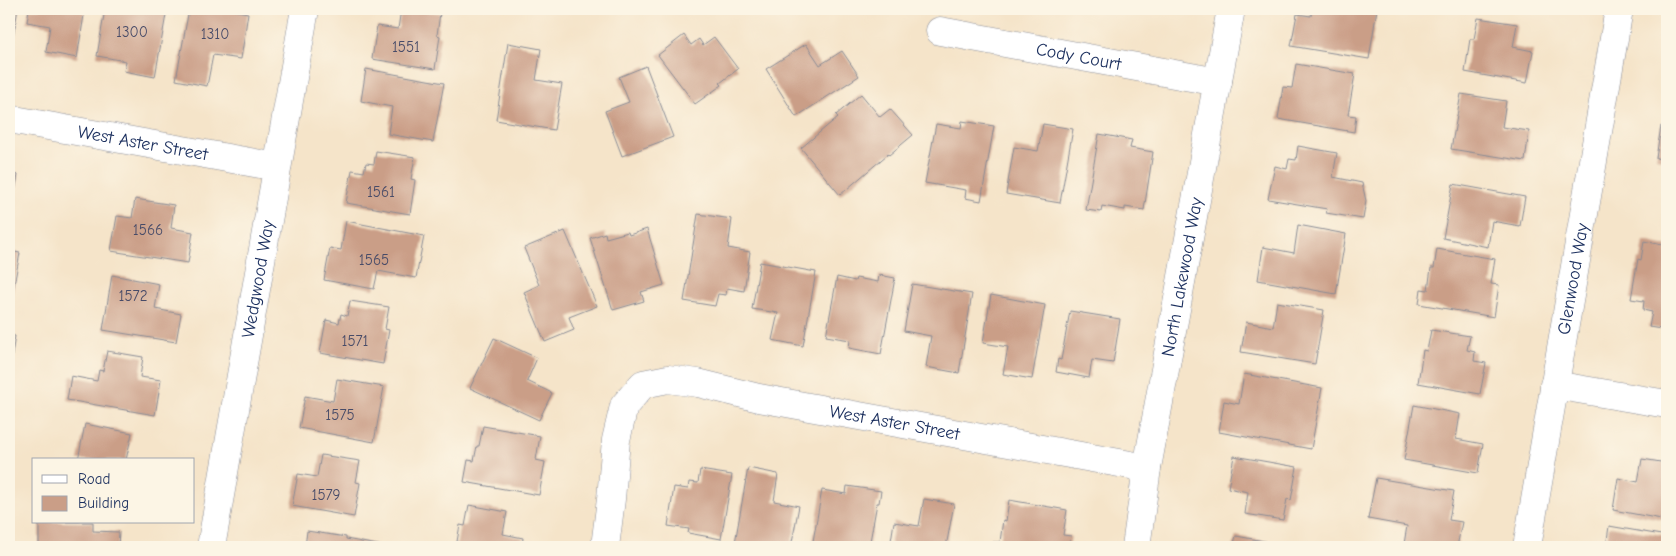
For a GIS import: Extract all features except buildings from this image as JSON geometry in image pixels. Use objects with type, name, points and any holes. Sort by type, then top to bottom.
[{"type":"street","name":"Wedgwood Way","points":[[211,547],[305,9]]},
{"type":"street","name":"North Lakewood Way","points":[[1136,547],[1147,468],[1230,9]]},
{"type":"street","name":"Glenwood Way","points":[[1527,547],[1619,9]]},
{"type":"street","name":"Cody Court","points":[[940,31],[1218,82]]},
{"type":"street","name":"West Aster Street","points":[[9,119],[277,166]]},
{"type":"street","name":"West Aster Street","points":[[605,547],[616,440],[624,406],[643,384],[668,379],[698,383],[759,398],[1147,468]]},
{"type":"street","points":[[1554,385],[1667,404]]}]
